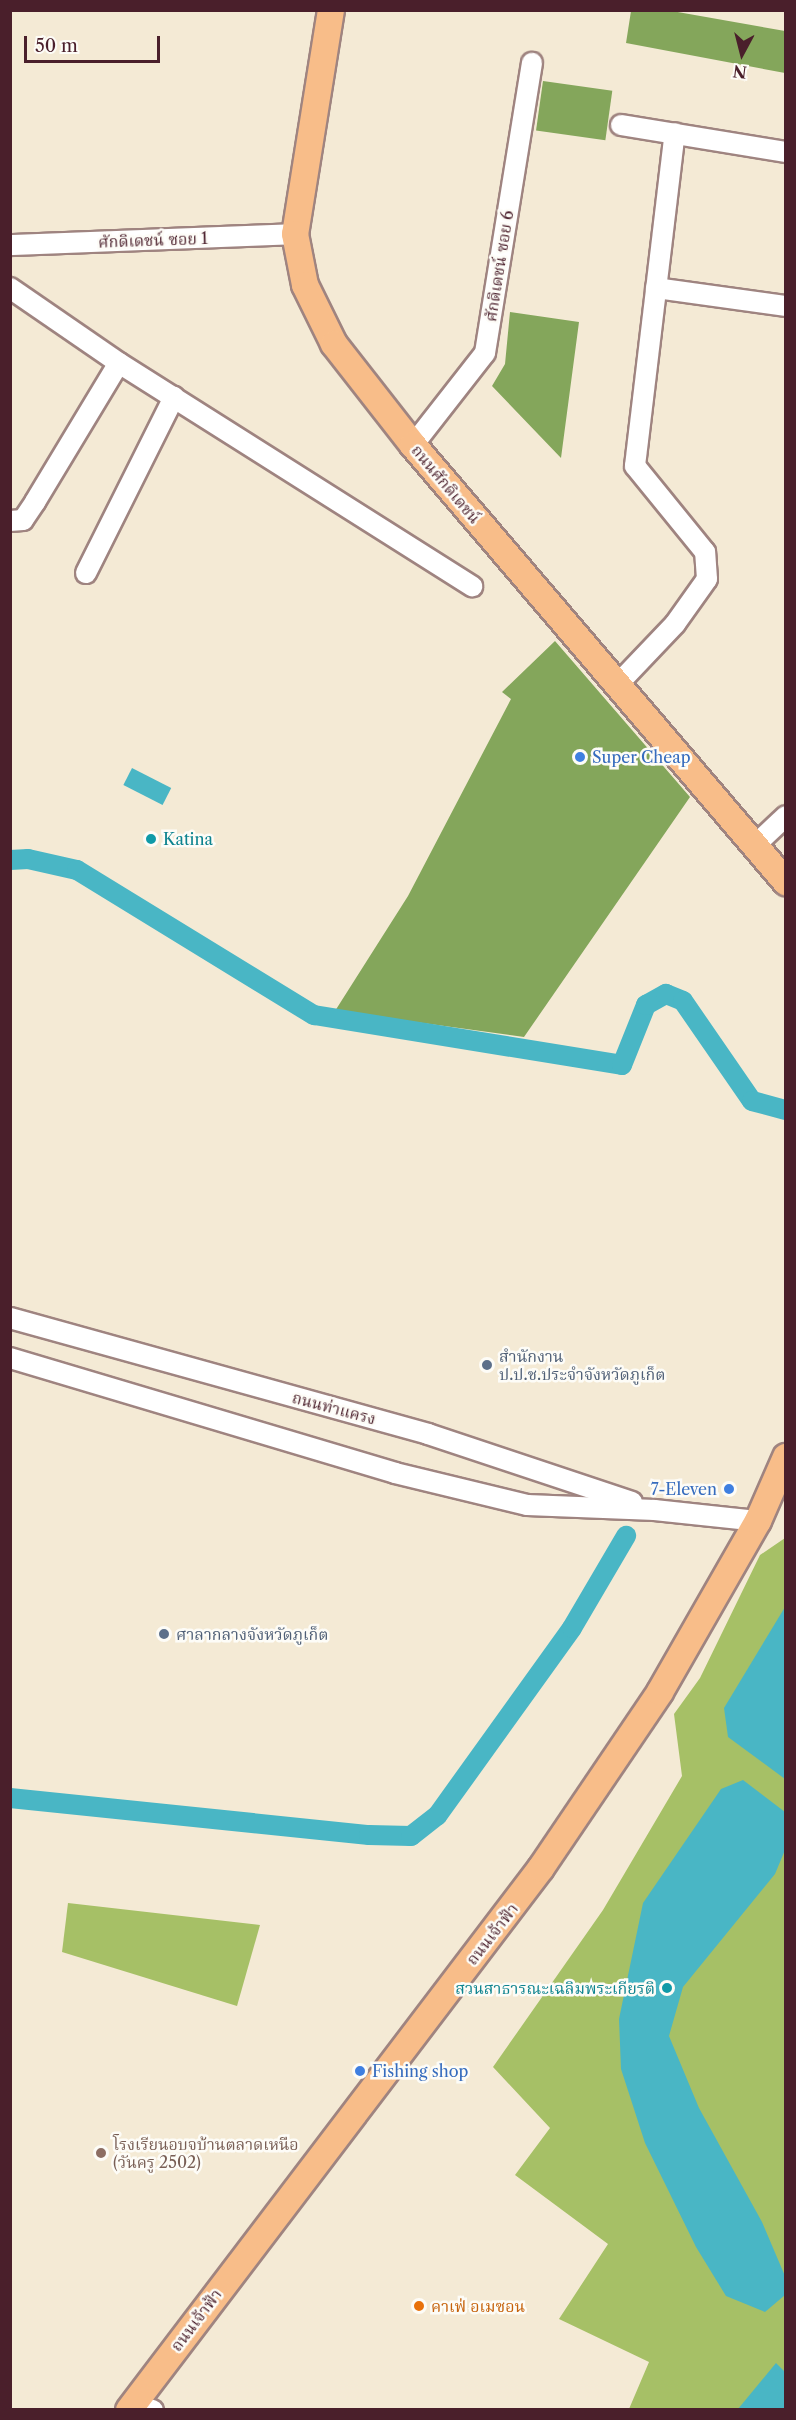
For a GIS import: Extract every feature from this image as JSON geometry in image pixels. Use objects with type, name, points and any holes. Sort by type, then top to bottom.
[{"type":"main road","name":"ถนนศักดิเดชน์","points":[[331,10],[295,234],[305,285],[334,344],[413,445],[617,685],[769,840],[786,882]]},
{"type":"main road","name":"ถนนเจ้าฟ้า","points":[[139,2408],[541,1868],[660,1692],[758,1521],[786,1457]]},
{"type":"street","name":"ศักดิเดชน์ ซอย 6","points":[[413,445],[485,353],[532,63]]},
{"type":"street","points":[[621,125],[786,152]]},
{"type":"street","points":[[617,685],[675,624],[707,579],[705,552],[635,466],[675,133]]},
{"type":"street","name":"ศักดิเดชน์ ซอย 1","points":[[10,245],[295,234]]},
{"type":"street","points":[[10,288],[119,363],[472,586]]},
{"type":"street","points":[[656,288],[786,306]]},
{"type":"street","points":[[10,521],[22,520],[35,502],[119,363]]},
{"type":"street","points":[[86,573],[174,398]]},
{"type":"street","points":[[769,840],[786,816]]},
{"type":"street","name":"ถนนท่าแครง","points":[[10,1318],[428,1434],[655,1510]]},
{"type":"street","name":"ถนนท่าแครง","points":[[10,1359],[395,1473],[527,1505],[655,1510],[758,1521]]},
{"type":"green space","points":[[631,11],[672,11],[785,31],[785,73],[626,43]]},
{"type":"green space","points":[[543,81],[612,91],[605,140],[536,131]]},
{"type":"green space","points":[[510,312],[579,322],[561,458],[492,386],[505,364]]},
{"type":"green space","points":[[555,641],[690,797],[524,1037],[335,1011],[408,896],[511,699],[502,692]]},
{"type":"green space","name":"สวนสาธารณะเฉลิมพระเกียรติ","points":[[785,1538],[785,2409],[629,2409],[649,2362],[559,2319],[608,2244],[515,2175],[550,2128],[493,2067],[603,1910],[682,1776],[674,1714],[700,1678],[760,1555]]},
{"type":"green space","points":[[68,1903],[260,1925],[237,2006],[62,1952]]},
{"type":"water","points":[[132,768],[171,788],[163,805],[123,785]]},
{"type":"water","points":[[785,1607],[785,1779],[728,1737],[724,1708]]},
{"type":"water","points":[[743,1780],[785,1812],[785,1850],[775,1874],[683,1987],[669,2036],[699,2108],[762,2222],[785,2276],[785,2295],[765,2312],[726,2296],[696,2247],[645,2143],[621,2069],[619,2019],[643,1903],[721,1789]]},
{"type":"water","points":[[776,2363],[785,2372],[785,2409],[738,2409]]},
{"type":"waterway","points":[[10,860],[28,859],[77,870],[314,1015],[622,1065],[646,1005],[666,994],[683,1001],[752,1101],[786,1110]]},
{"type":"waterway","points":[[10,1798],[369,1835],[411,1836],[437,1816],[572,1628],[626,1536]]},
{"type":"place","name":"Super Cheap","points":[[580,757]]},
{"type":"place","name":"Katina","points":[[151,839]]},
{"type":"place","name":"สำนักงาน ป.ป.ช.ประจำจังหวัดภูเก็ต","points":[[487,1365]]},
{"type":"place","name":"7-Eleven","points":[[729,1489]]},
{"type":"place","name":"ศาลากลางจังหวัดภูเก็ต","points":[[164,1634]]},
{"type":"place","name":"สวนสาธารณะเฉลิมพระเกียรติ","points":[[667,1988]]},
{"type":"place","name":"Fishing shop","points":[[360,2071]]},
{"type":"place","name":"โรงเรียนอบจบ้านตลาดเหนือ (วันครู 2502)","points":[[101,2153]]},
{"type":"place","name":"คาเฟ่ อเมซอน","points":[[419,2306]]}]
